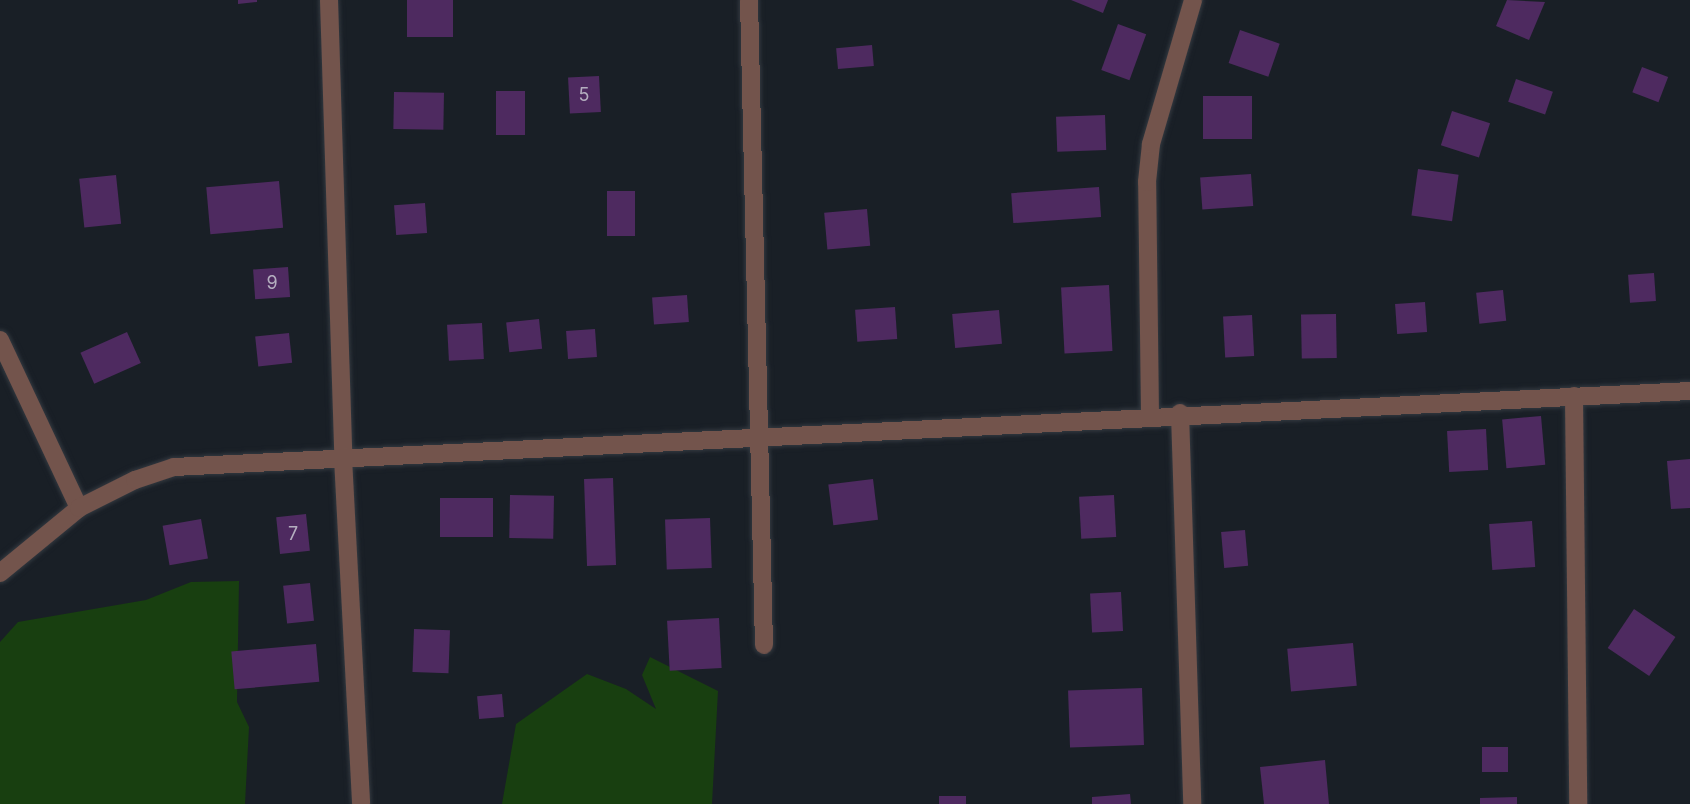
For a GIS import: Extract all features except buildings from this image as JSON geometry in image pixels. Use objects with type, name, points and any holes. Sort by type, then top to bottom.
[{"type":"street","points":[[329,0],[343,458],[361,804]]},
{"type":"street","points":[[749,0],[746,10],[764,645]]},
{"type":"street","points":[[1150,415],[1147,181],[1151,144],[1193,0]]},
{"type":"street","points":[[0,340],[79,508]]},
{"type":"street","points":[[0,573],[79,508],[135,480],[174,467],[1150,415],[1690,391]]},
{"type":"street","points":[[1574,396],[1578,804]]},
{"type":"street","points":[[1180,414],[1192,804]]},
{"type":"green space","points":[[239,581],[237,702],[249,727],[245,804],[0,804],[0,642],[18,622],[146,600],[191,582]]},
{"type":"green space","points":[[650,657],[718,691],[712,804],[502,804],[516,724],[587,674],[626,689],[656,709],[642,675]]}]
